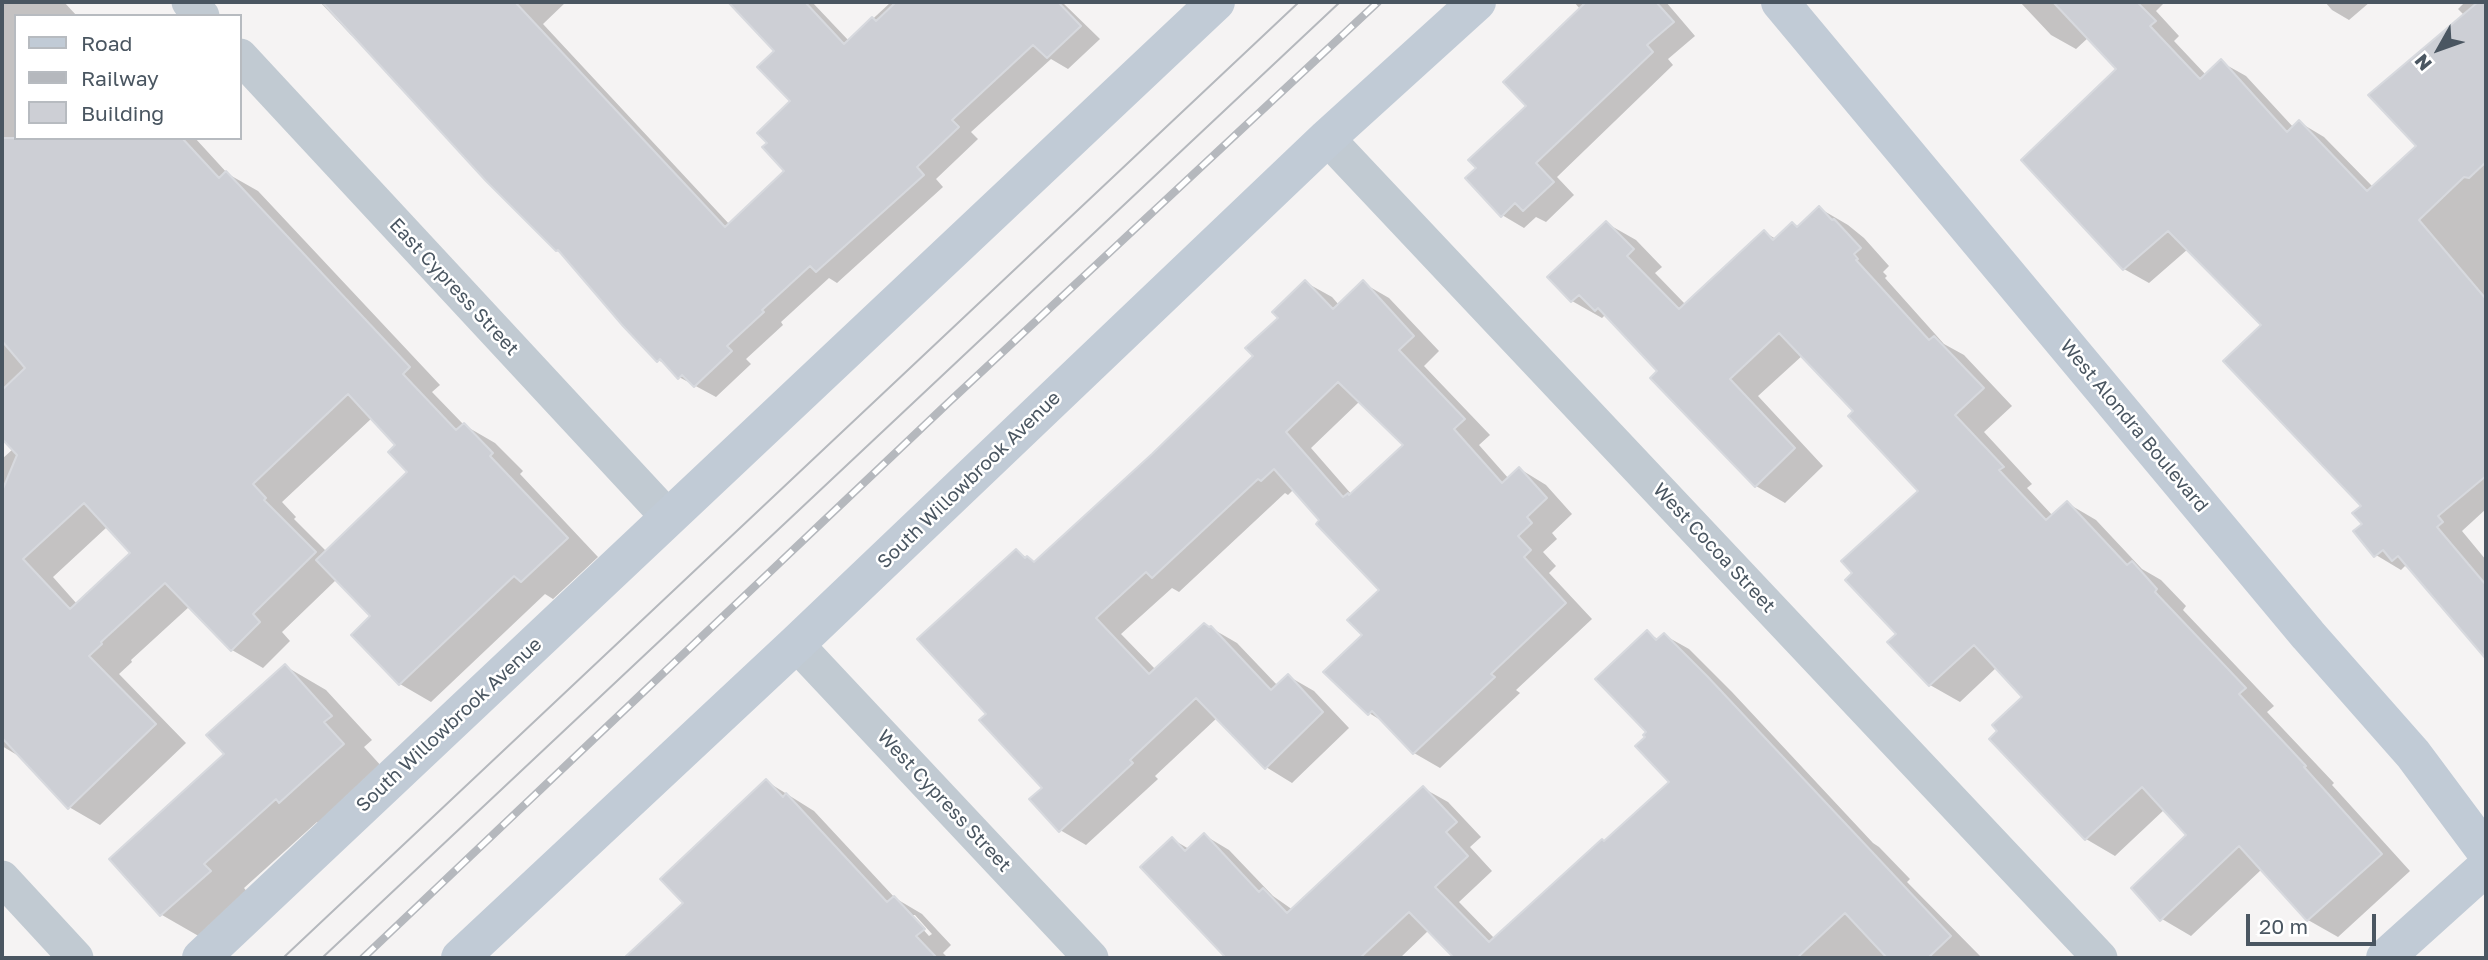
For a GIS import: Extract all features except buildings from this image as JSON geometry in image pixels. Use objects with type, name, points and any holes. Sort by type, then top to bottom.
[{"type":"street","name":"South Willowbrook Avenue","points":[[460,958],[796,644],[1327,138],[1477,2]]},
{"type":"street","name":"West Alondra Boulevard","points":[[1780,2],[2308,635],[2413,754],[2486,852]]},
{"type":"street","name":"South Willowbrook Avenue","points":[[201,958],[669,518],[1206,5]]},
{"type":"street","name":"East Cypress Street","points":[[242,58],[669,518]]},
{"type":"street","name":"West Cocoa Street","points":[[1327,138],[2100,958]]},
{"type":"street","name":"West Cypress Street","points":[[796,644],[1091,958]]},
{"type":"street","points":[[2385,958],[2486,867]]},
{"type":"street","points":[[2,878],[76,958]]},
{"type":"tram line","points":[[283,958],[1299,2]]},
{"type":"tram line","points":[[322,958],[1340,2]]},
{"type":"railway","points":[[363,958],[948,403],[1378,2]]}]
